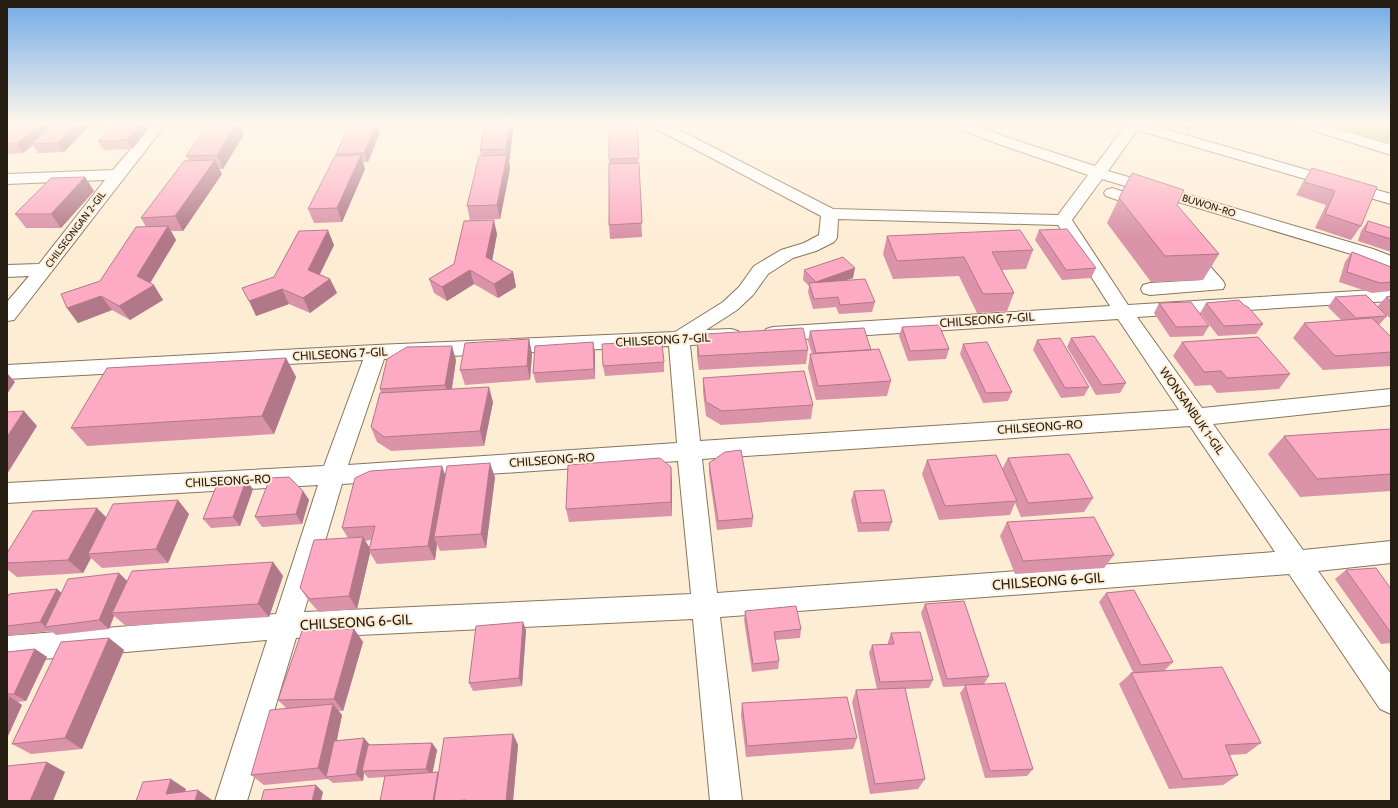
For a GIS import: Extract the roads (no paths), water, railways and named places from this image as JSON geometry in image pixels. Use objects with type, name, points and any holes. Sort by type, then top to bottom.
[{"type":"street","name":"CHILSEONGAN 2-GIL","points":[[7,314],[45,269],[127,162]]},
{"type":"street","points":[[730,162],[830,214],[1063,220],[1107,162]]},
{"type":"street","name":"BUWON-RO","points":[[1065,162],[1367,254],[1391,263]]},
{"type":"street","points":[[1263,162],[1391,199]]},
{"type":"street","points":[[7,179],[116,174]]},
{"type":"street","points":[[1112,193],[1170,213],[1187,199]]},
{"type":"street","points":[[726,801],[689,451],[679,340],[730,306],[746,291],[761,270],[787,254],[810,247],[828,238],[830,214]]},
{"type":"street","name":"WONSANBUK 1-GIL","points":[[1063,220],[1123,312],[1298,562],[1391,699]]},
{"type":"street","points":[[1150,289],[1216,285],[1176,238]]},
{"type":"street","points":[[7,270],[45,269]]},
{"type":"street","name":"CHILSEONG 7-GIL","points":[[7,372],[376,352],[679,340],[1391,295]]},
{"type":"street","points":[[231,801],[333,475],[376,352]]},
{"type":"street","name":"CHILSEONG-RO","points":[[7,493],[333,475],[1196,417],[1391,397]]},
{"type":"street","name":"CHILSEONG 6-GIL","points":[[7,649],[286,626],[706,606],[1298,562],[1391,552]]}]
